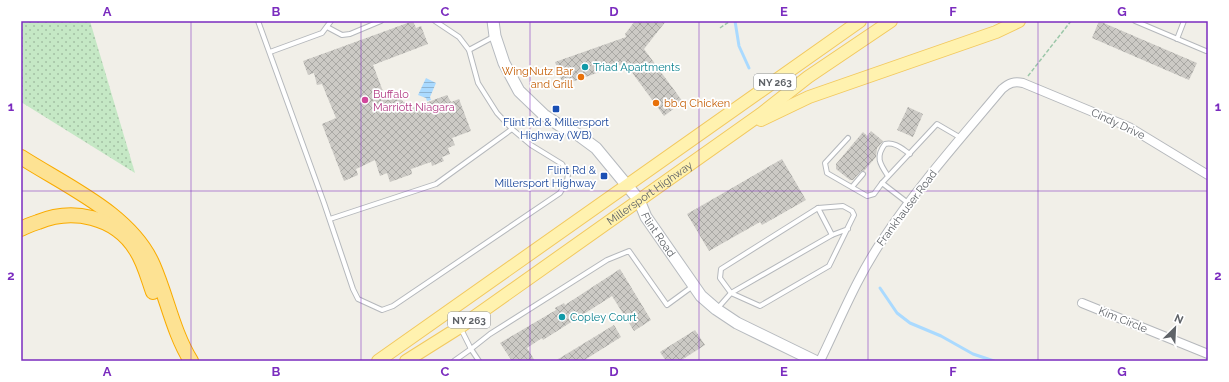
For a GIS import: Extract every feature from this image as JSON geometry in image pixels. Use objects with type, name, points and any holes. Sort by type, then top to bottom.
[{"type":"highway","points":[[21,157],[110,212],[128,227],[142,244],[153,264],[183,347],[191,361]]},
{"type":"highway","points":[[21,229],[51,217],[71,214],[93,218],[115,228],[136,249],[181,361]]},
{"type":"main road","name":"Millersport Highway","points":[[378,361],[860,21]]},
{"type":"main road","name":"Millersport Highway","points":[[406,361],[460,327],[736,131],[808,78],[892,21]]},
{"type":"main road","points":[[736,131],[808,97],[996,32],[1019,21]]},
{"type":"street","name":"Flint Road","points":[[493,21],[495,36],[510,78],[528,102],[554,122],[577,134],[596,148],[639,200],[646,217],[702,296],[716,309],[755,333],[815,361]]},
{"type":"street","name":"Frankhauser Road","points":[[820,361],[866,268],[883,238],[961,138],[1004,87],[1013,82],[1023,83]]},
{"type":"street","name":"Cindy Drive","points":[[1023,83],[1129,127],[1143,134],[1199,171],[1208,175]]},
{"type":"street","name":"Kim Circle","points":[[1082,303],[1208,354]]},
{"type":"lane","points":[[258,21],[330,219],[352,288],[358,299],[382,310],[393,306],[560,193],[567,180],[568,174],[562,164],[531,145],[512,129],[497,113],[478,83],[469,50],[459,37],[435,21]]},
{"type":"lane","points":[[270,52],[322,34],[331,21]]},
{"type":"lane","points":[[327,27],[342,35],[350,34],[381,21]]},
{"type":"lane","points":[[1135,21],[1206,51]]},
{"type":"lane","points":[[1177,39],[1184,21]]},
{"type":"lane","points":[[469,50],[495,36]]},
{"type":"lane","points":[[848,138],[825,163],[827,173],[867,196],[874,194],[888,176],[937,124],[961,138]]},
{"type":"lane","points":[[330,219],[436,184],[512,129]]},
{"type":"lane","points":[[888,176],[879,162],[878,156],[885,144],[896,144],[910,154]]},
{"type":"lane","points":[[852,187],[863,174]]},
{"type":"lane","points":[[882,183],[909,203]]},
{"type":"lane","points":[[843,206],[852,211],[854,215],[848,229],[829,266],[760,306],[731,293],[720,278],[721,269],[818,208],[843,206]]},
{"type":"lane","points":[[818,208],[832,235]]},
{"type":"lane","points":[[716,309],[731,293],[832,235],[848,229]]},
{"type":"lane","points":[[454,361],[490,334],[607,260],[629,251],[667,305],[694,284]]},
{"type":"lane","points":[[460,327],[479,361]]},
{"type":"path","points":[[720,28],[730,21]]},
{"type":"path","points":[[1023,83],[1072,21]]},
{"type":"green space","points":[[21,21],[90,21],[135,173],[21,102]]},
{"type":"water","points":[[426,78],[436,83],[430,97],[431,100],[427,101],[426,98],[418,95]]},
{"type":"building","name":"Buffalo Marriott Niagara","points":[[413,21],[416,28],[421,26],[428,44],[373,65],[384,94],[390,92],[394,98],[400,95],[403,102],[410,102],[412,108],[447,95],[451,102],[459,99],[471,131],[452,138],[455,145],[448,148],[450,154],[442,157],[444,161],[432,166],[431,162],[411,169],[412,174],[390,182],[387,173],[380,176],[375,160],[356,169],[358,175],[344,181],[322,124],[336,118],[322,84],[317,85],[314,73],[308,75],[303,61]]},
{"type":"building","name":"Triad Apartments","points":[[635,21],[666,21],[644,49],[683,102],[664,116],[625,63],[563,85],[555,62],[626,37],[625,34]]},
{"type":"building","points":[[1099,21],[1197,63],[1189,80],[1092,38]]},
{"type":"building","points":[[908,107],[923,114],[913,137],[897,130]]},
{"type":"building","points":[[871,131],[883,141],[877,148],[876,157],[864,171],[861,171],[853,180],[850,180],[836,169],[836,164],[863,132],[867,136]]},
{"type":"building","points":[[782,159],[806,200],[762,225],[760,222],[709,251],[687,214]]},
{"type":"building","points":[[620,269],[651,320],[634,331],[612,296],[543,340],[542,338],[527,348],[535,361],[512,361],[500,343],[556,310],[555,308],[564,303],[565,305]]},
{"type":"building","name":"Copley Court","points":[[614,325],[621,337],[583,361],[555,361]]},
{"type":"building","points":[[695,330],[705,345],[680,361],[666,361],[660,352]]},
{"type":"waterway","points":[[735,21],[739,46],[749,68]]},
{"type":"waterway","points":[[880,288],[897,313],[910,323],[941,336],[973,354],[994,361]]},
{"type":"place","name":"Triad Apartments","points":[[585,67]]},
{"type":"place","name":"WingNutz Bar and Grill","points":[[581,77]]},
{"type":"place","name":"Buffalo Marriott Niagara","points":[[365,100]]},
{"type":"place","name":"bb.q Chicken","points":[[656,103]]},
{"type":"place","name":"Flint Rd & Millersport Highway (WB)","points":[[556,109]]},
{"type":"place","name":"Flint Rd & Millersport Highway","points":[[604,176]]},
{"type":"place","name":"Copley Court","points":[[562,317]]}]
